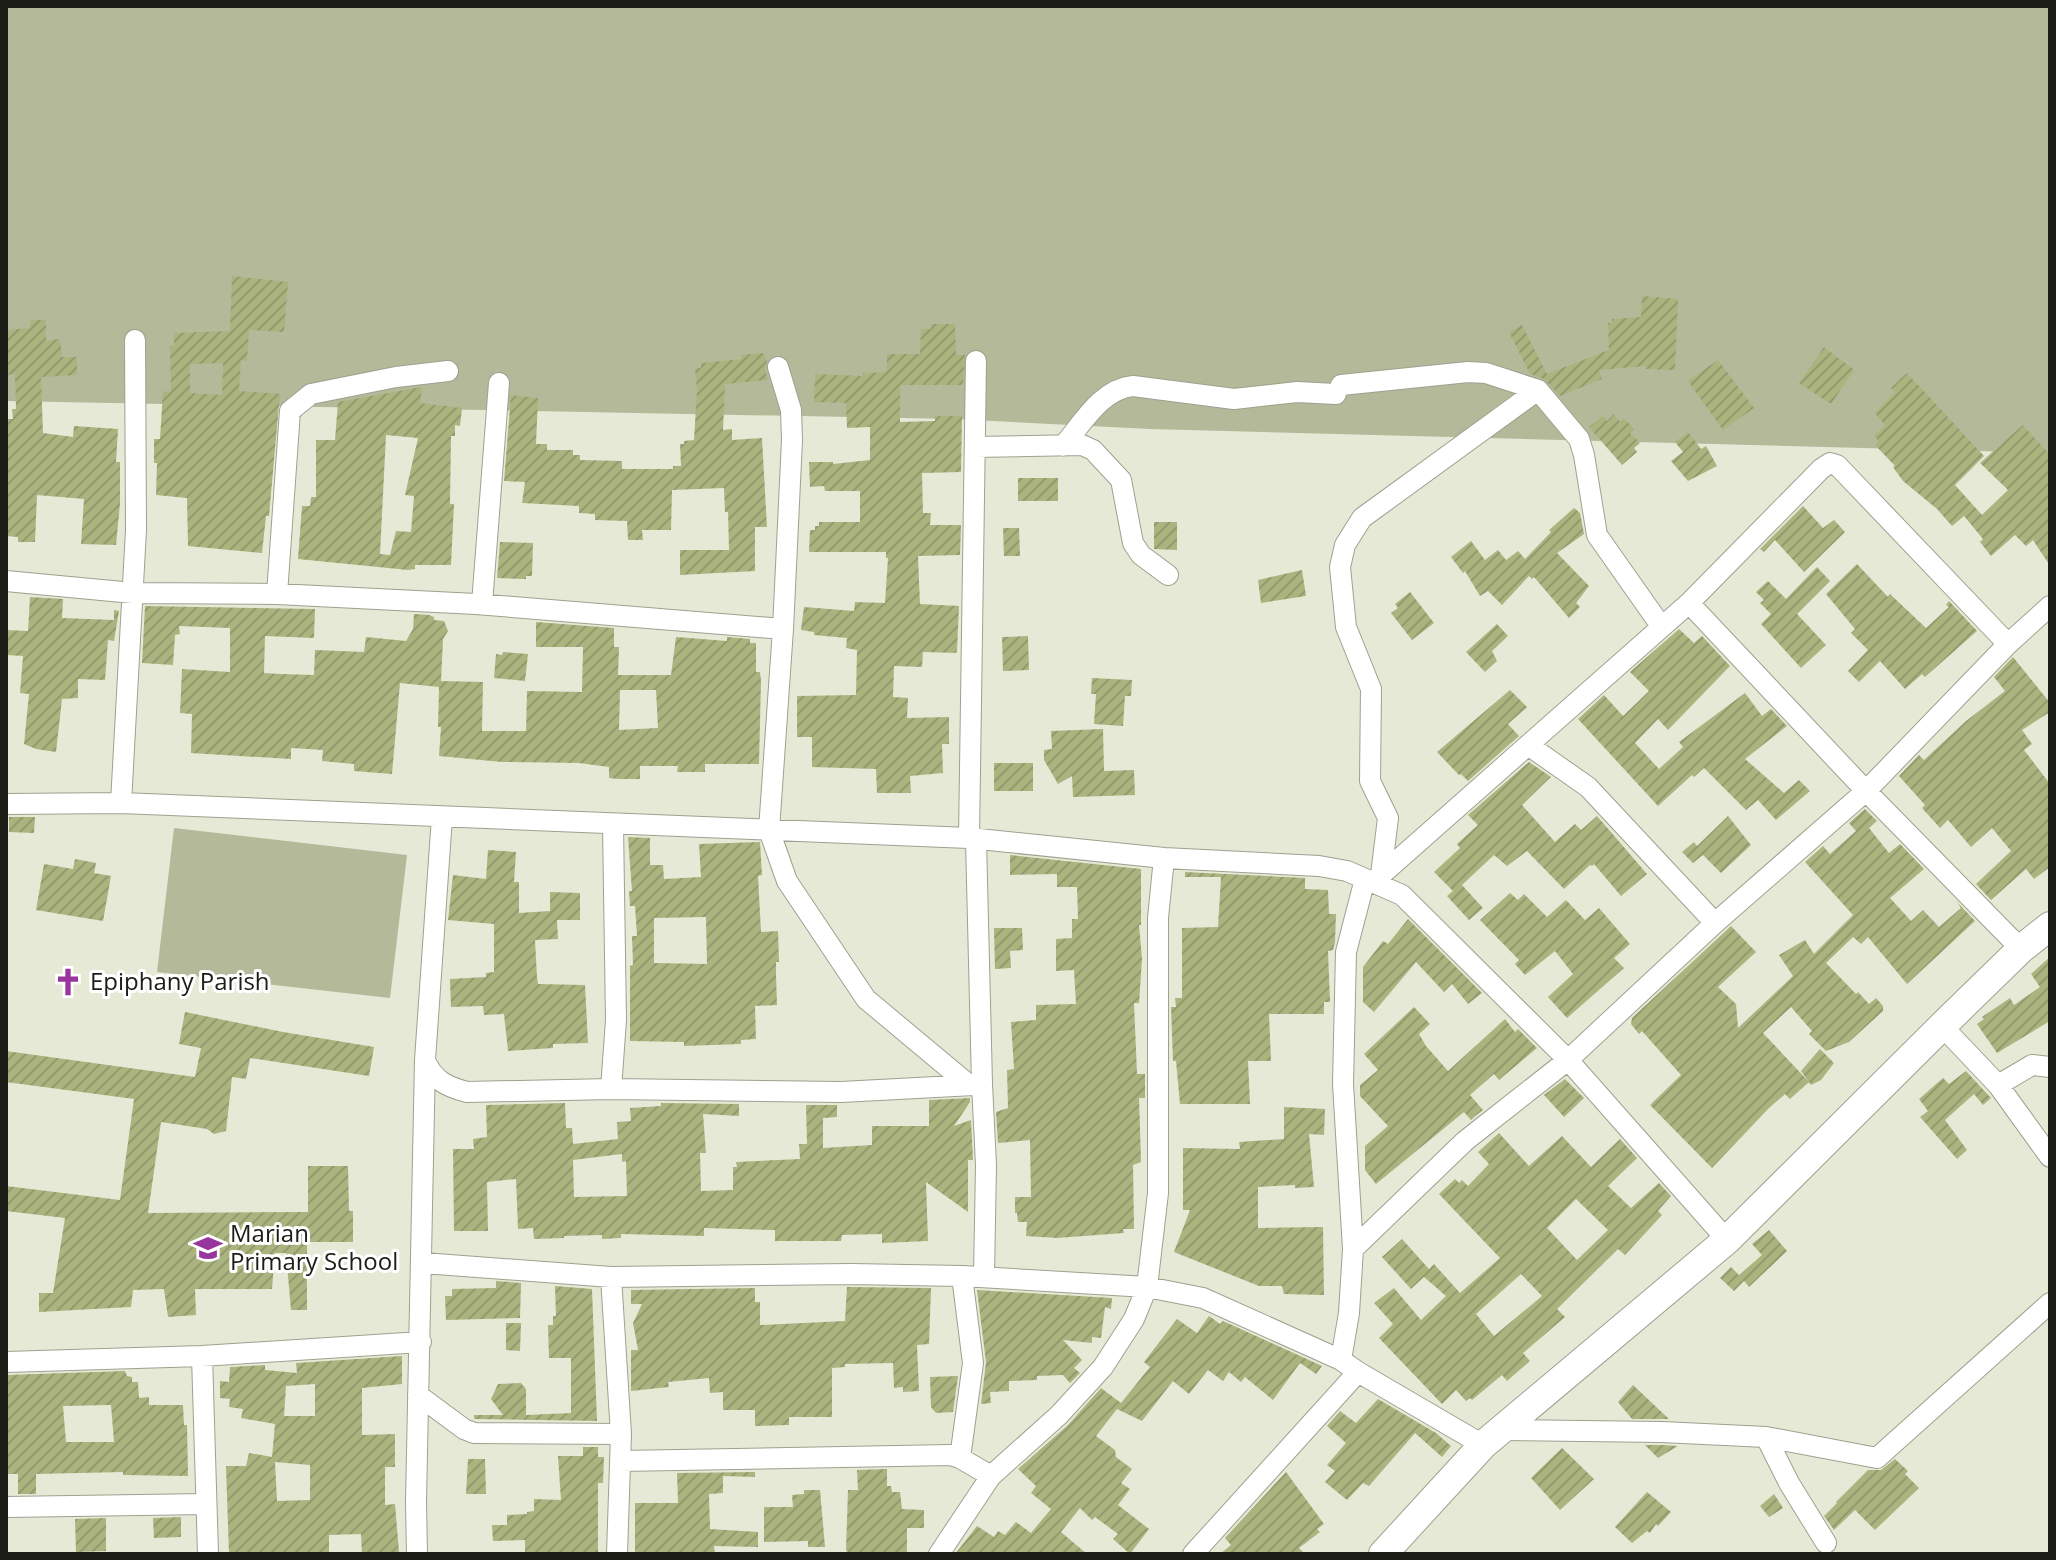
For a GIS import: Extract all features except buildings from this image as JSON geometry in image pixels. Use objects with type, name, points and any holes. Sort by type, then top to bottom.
[{"type":"main road","points":[[1383,1554],[1492,1438],[1727,1240],[2021,949],[2050,926]]},
{"type":"street","points":[[121,803],[133,593],[135,340]]},
{"type":"street","points":[[976,361],[972,839],[975,1084],[986,1165],[984,1276]]},
{"type":"street","points":[[778,367],[788,396],[792,425],[783,629],[769,830],[787,881],[866,999],[975,1084]]},
{"type":"street","points":[[277,594],[290,411],[311,394],[396,377],[448,371]]},
{"type":"street","points":[[1063,446],[1110,392],[1123,387],[1234,399],[1486,373],[1538,390],[1583,448],[1594,524],[1600,541],[1661,626]]},
{"type":"street","points":[[482,604],[499,383]]},
{"type":"street","points":[[1193,1554],[1350,1366],[1353,1249],[1343,1084],[1346,952],[1373,879],[1388,818],[1370,781],[1371,689],[1346,627],[1341,555],[1354,527],[1362,518],[1538,390]]},
{"type":"street","points":[[975,447],[1088,447],[1121,480],[1134,547],[1168,575]]},
{"type":"street","points":[[1373,879],[1689,603],[1830,463],[1837,465],[2008,644]]},
{"type":"street","points":[[6,581],[133,593],[277,594],[482,604],[783,629]]},
{"type":"street","points":[[1689,603],[1866,791],[2021,949]]},
{"type":"street","points":[[1353,1249],[1465,1141],[1568,1060],[1715,923],[1866,791],[2008,644],[2050,606]]},
{"type":"street","points":[[1528,745],[1588,787],[1715,923]]},
{"type":"street","points":[[6,804],[121,803],[972,839],[1164,858],[1319,866],[1347,871],[1373,879],[1402,895],[1568,1060],[1727,1240]]},
{"type":"street","points":[[417,1554],[425,1060],[442,817]]},
{"type":"street","points":[[611,1089],[616,1020],[613,825]]},
{"type":"street","points":[[939,1554],[991,1476],[1090,1384],[1134,1319],[1147,1287],[1158,1193],[1158,918],[1164,858]]},
{"type":"street","points":[[1942,1026],[1998,1085],[2050,1157]]},
{"type":"street","points":[[425,1060],[434,1078],[451,1088],[467,1092],[611,1089],[841,1092],[975,1084]]},
{"type":"street","points":[[1998,1085],[2032,1065],[2050,1067]]},
{"type":"street","points":[[423,1263],[611,1277],[984,1276],[1147,1287],[1203,1298],[1350,1366],[1492,1438],[1662,1432],[1766,1437],[1877,1458],[2050,1303]]},
{"type":"street","points":[[960,1458],[973,1363],[962,1276]]},
{"type":"street","points":[[611,1277],[621,1434],[617,1554]]},
{"type":"street","points":[[6,1362],[202,1356],[421,1342]]},
{"type":"street","points":[[202,1356],[208,1554]]},
{"type":"street","points":[[418,1395],[474,1433],[621,1434]]},
{"type":"street","points":[[1766,1437],[1783,1472],[1826,1543]]},
{"type":"street","points":[[620,1461],[950,1455],[991,1476]]},
{"type":"street","points":[[6,1507],[206,1504]]},
{"type":"green space","points":[[6,6],[2050,6],[2050,453],[1150,429],[954,419],[6,401]]},
{"type":"green space","points":[[174,828],[407,855],[390,998],[157,972]]},
{"type":"place","name":"Epiphany Parish","points":[[68,982]]},
{"type":"place","name":"Marian Primary School","points":[[208,1248]]}]
